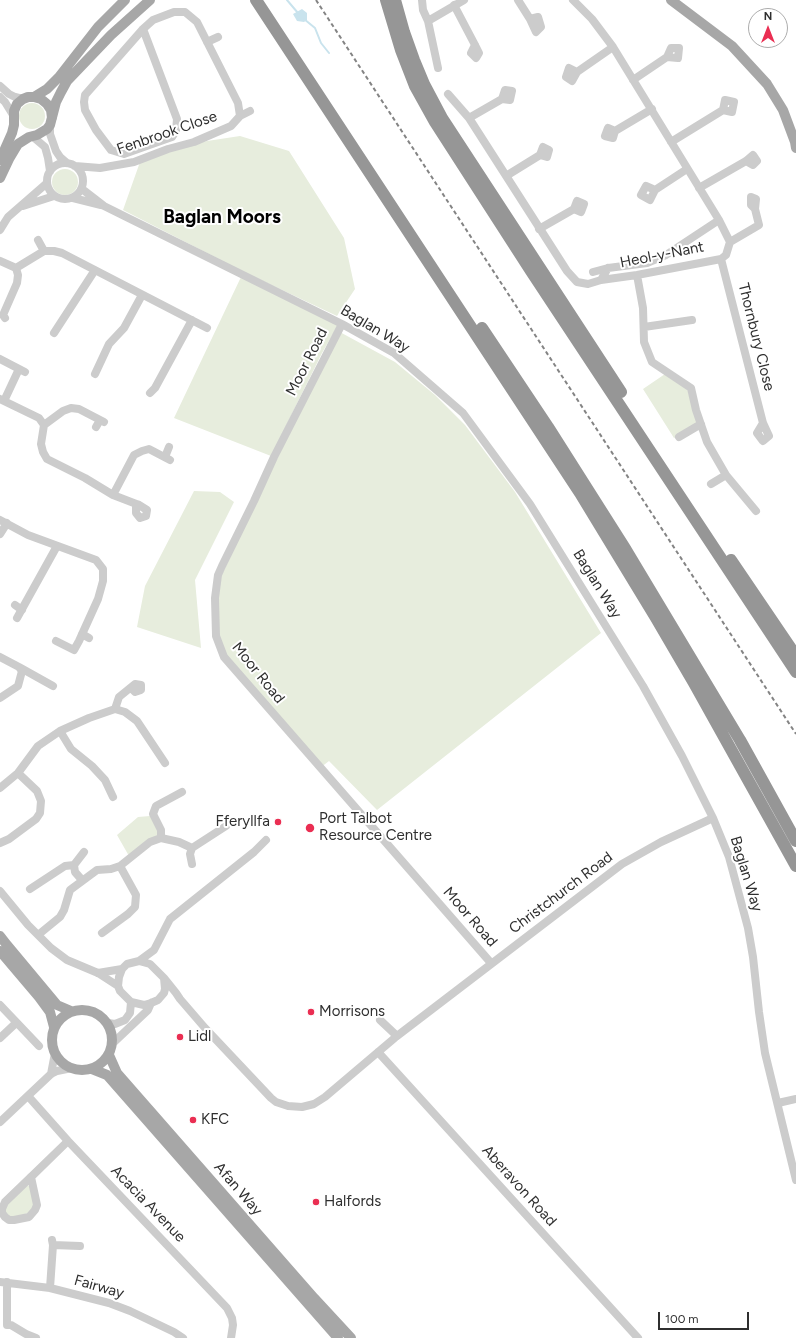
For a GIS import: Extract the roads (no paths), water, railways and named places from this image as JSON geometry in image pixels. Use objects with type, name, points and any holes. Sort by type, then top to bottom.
[{"type":"highway","points":[[256,0],[603,530],[694,683],[796,866]]},
{"type":"highway","points":[[265,0],[392,194],[548,427],[619,538],[740,740],[796,841]]},
{"type":"highway","points":[[386,0],[401,50],[416,86],[435,122],[796,672]]},
{"type":"highway","points":[[395,0],[414,60],[424,84],[442,118],[796,656]]},
{"type":"main road","points":[[0,160],[12,133],[15,107],[23,99],[34,97],[47,89],[59,77],[98,27],[125,0]]},
{"type":"main road","points":[[0,178],[18,144],[32,136],[42,133],[51,121],[58,97],[67,82],[111,35],[150,0]]},
{"type":"main road","points":[[671,0],[732,46],[767,84],[782,110],[796,148]]},
{"type":"main road","points":[[34,97],[41,99],[47,104],[51,110],[51,121]]},
{"type":"main road","points":[[0,936],[57,1005],[71,1012]]},
{"type":"main road","points":[[0,951],[50,1012],[54,1027],[52,1040],[55,1053],[62,1062],[78,1070],[92,1069],[98,1066],[109,1055],[113,1042],[112,1032],[104,1018],[92,1010],[77,1010],[71,1012],[61,1018],[54,1027]]},
{"type":"main road","name":"Afan Way","points":[[109,1055],[117,1074],[351,1338]]},
{"type":"main road","name":"Afan Way","points":[[92,1069],[106,1075],[338,1338]]},
{"type":"street","points":[[422,0],[423,10],[428,21],[438,68]]},
{"type":"street","points":[[428,21],[464,0]]},
{"type":"street","points":[[518,0],[530,19]]},
{"type":"street","points":[[572,0],[592,19],[613,46],[652,109],[686,169],[719,220],[730,242]]},
{"type":"street","points":[[454,6],[475,45]]},
{"type":"street","name":"Fenbrook Close","points":[[71,164],[100,168],[134,162],[168,148],[194,142],[231,126],[240,116],[238,103],[197,22],[185,12],[174,12],[154,20],[143,29],[86,95],[84,102],[86,110],[96,130],[113,152],[124,154],[172,137],[176,131],[177,119],[143,29]]},
{"type":"street","points":[[207,42],[218,37]]},
{"type":"street","points":[[577,72],[613,46]]},
{"type":"street","points":[[633,80],[667,57]]},
{"type":"street","points":[[0,86],[9,94],[23,99]]},
{"type":"street","name":"Heol-y-Nant","points":[[448,94],[469,118],[567,271],[577,282],[588,284],[601,280],[638,275],[724,257]]},
{"type":"street","points":[[0,97],[14,115]]},
{"type":"street","points":[[469,118],[502,99]]},
{"type":"street","points":[[615,131],[652,109]]},
{"type":"street","points":[[671,142],[722,110]]},
{"type":"street","points":[[240,116],[250,111]]},
{"type":"street","points":[[51,121],[50,134],[56,151],[60,157],[71,164],[82,173],[83,178],[80,193],[73,198],[63,200],[50,193],[47,177],[50,171],[57,165],[71,164]]},
{"type":"street","points":[[32,136],[45,147],[50,171]]},
{"type":"street","points":[[506,176],[540,155]]},
{"type":"street","points":[[699,188],[746,161]]},
{"type":"street","name":"Fenbrook Close","points":[[83,178],[100,168]]},
{"type":"street","points":[[655,190],[686,169]]},
{"type":"street","points":[[0,230],[8,217],[47,183]]},
{"type":"street","name":"Baglan Way","points":[[82,189],[104,206],[342,324],[394,353],[463,413],[530,504],[635,673],[682,756],[713,818],[729,857],[748,928],[765,1053],[796,1180]]},
{"type":"street","points":[[20,207],[54,196]]},
{"type":"street","name":"Baglan Way","points":[[73,198],[104,206]]},
{"type":"street","points":[[724,257],[730,242],[759,226],[755,208]]},
{"type":"street","points":[[540,229],[574,209]]},
{"type":"street","name":"Heol-y-Nant","points":[[593,272],[608,268],[647,263],[666,255],[719,220]]},
{"type":"street","points":[[38,240],[44,252]]},
{"type":"street","points":[[16,268],[44,252],[54,251],[62,253],[207,328]]},
{"type":"street","name":"Thornbury Close","points":[[724,257],[763,423]]},
{"type":"street","points":[[0,261],[16,268]]},
{"type":"street","points":[[5,318],[3,315],[17,283],[18,275],[16,268]]},
{"type":"street","name":"Heol-y-Nant","points":[[601,280],[608,268]]},
{"type":"street","points":[[54,333],[95,270]]},
{"type":"street","points":[[638,275],[643,308],[644,342],[652,362],[691,388],[696,410],[707,442],[726,475],[756,511]]},
{"type":"street","points":[[96,374],[109,344],[124,328],[142,295]]},
{"type":"street","points":[[150,393],[155,388],[192,320]]},
{"type":"street","points":[[644,327],[682,326],[692,320]]},
{"type":"street","name":"Moor Road","points":[[342,324],[274,457],[218,576],[215,598],[217,642],[224,657],[491,963]]},
{"type":"street","points":[[0,359],[22,370],[2,400],[39,418],[44,425],[42,452],[47,459],[85,478],[113,495],[138,505]]},
{"type":"street","points":[[44,425],[62,411],[71,408],[79,409],[100,423]]},
{"type":"street","points":[[679,438],[701,424]]},
{"type":"street","points":[[113,495],[134,455],[149,449],[167,458],[169,447]]},
{"type":"street","points":[[711,484],[726,475]]},
{"type":"street","points":[[0,534],[3,521],[28,535],[96,560],[104,569],[104,581],[86,636],[74,650],[56,641]]},
{"type":"street","points":[[17,618],[57,546]]},
{"type":"street","points":[[14,605],[22,610]]},
{"type":"street","points":[[0,657],[52,686]]},
{"type":"street","points":[[0,698],[18,686],[22,671],[19,667]]},
{"type":"street","points":[[115,709],[119,697],[131,688]]},
{"type":"street","points":[[1,785],[18,773],[38,746],[60,731],[89,718],[115,709],[125,712],[137,721],[164,763]]},
{"type":"street","points":[[60,731],[71,749],[92,766],[105,780],[113,797]]},
{"type":"street","points":[[0,842],[9,839],[36,819],[40,813],[40,801],[37,791],[18,773]]},
{"type":"street","points":[[161,838],[161,830],[153,814],[156,806],[182,792]]},
{"type":"street","name":"Christchurch Road","points":[[164,978],[180,999],[265,1092],[276,1102],[288,1106],[309,1106],[318,1102],[397,1036],[622,864],[661,842],[713,818]]},
{"type":"street","points":[[192,864],[190,854],[192,848],[226,826]]},
{"type":"street","points":[[38,935],[60,917],[64,910],[70,890],[97,870],[111,869],[120,866],[150,842],[161,838],[179,842],[192,848]]},
{"type":"street","points":[[154,968],[154,950],[170,918],[249,856],[266,840]]},
{"type":"street","points":[[82,880],[75,872],[74,865],[84,852]]},
{"type":"street","points":[[30,889],[64,866],[74,865]]},
{"type":"street","points":[[102,933],[128,914],[135,906],[136,895],[120,866]]},
{"type":"street","points":[[0,891],[51,948],[67,960],[98,973],[118,986]]},
{"type":"street","points":[[154,950],[139,961],[127,964],[122,969],[118,986],[120,991],[131,1002],[144,1004],[151,1003],[167,995],[180,999]]},
{"type":"street","points":[[139,961],[145,962],[154,968],[164,978],[165,989],[162,997]]},
{"type":"street","points":[[98,973],[122,969]]},
{"type":"street","points":[[108,1023],[115,1024],[125,1020],[130,1013],[131,1002]]},
{"type":"street","points":[[113,1042],[148,1010],[151,1003]]},
{"type":"street","points":[[0,1006],[39,1046]]},
{"type":"street","points":[[380,1020],[397,1036]]},
{"type":"street","points":[[0,1038],[16,1023]]},
{"type":"street","name":"Aberavon Road","points":[[378,1052],[638,1338]]},
{"type":"street","points":[[51,1074],[55,1053]]},
{"type":"street","points":[[0,1122],[51,1074],[57,1071],[72,1068]]},
{"type":"street","name":"Acacia Avenue","points":[[28,1096],[68,1141],[227,1308],[232,1318],[233,1325],[231,1338]]},
{"type":"street","points":[[778,1103],[796,1099]]},
{"type":"street","points":[[31,1177],[37,1205],[35,1210],[30,1217],[9,1220],[2,1213],[3,1205],[31,1177],[68,1141]]},
{"type":"street","points":[[50,1288],[53,1243],[80,1246]]},
{"type":"street","points":[[3,1282],[7,1325],[11,1325],[36,1338]]},
{"type":"street","name":"Fairway","points":[[3,1282],[50,1288],[109,1303],[130,1311],[184,1338]]},
{"type":"water","points":[[302,9],[307,13],[307,20],[304,22],[297,21],[293,14]]},
{"type":"waterway","points":[[287,0],[298,13]]},
{"type":"waterway","points":[[304,19],[315,28],[321,43],[329,53]]},
{"type":"railway","points":[[316,0],[796,734]]},
{"type":"place","name":"Fferyllfa","points":[[278,822]]},
{"type":"place","name":"Port Talbot Resource Centre","points":[[310,828]]},
{"type":"place","name":"Morrisons","points":[[311,1012]]},
{"type":"place","name":"Lidl","points":[[180,1037]]},
{"type":"place","name":"KFC","points":[[193,1120]]},
{"type":"place","name":"Halfords","points":[[316,1202]]},
{"type":"district","name":"Baglan Moors","points":[[222,217]]}]
